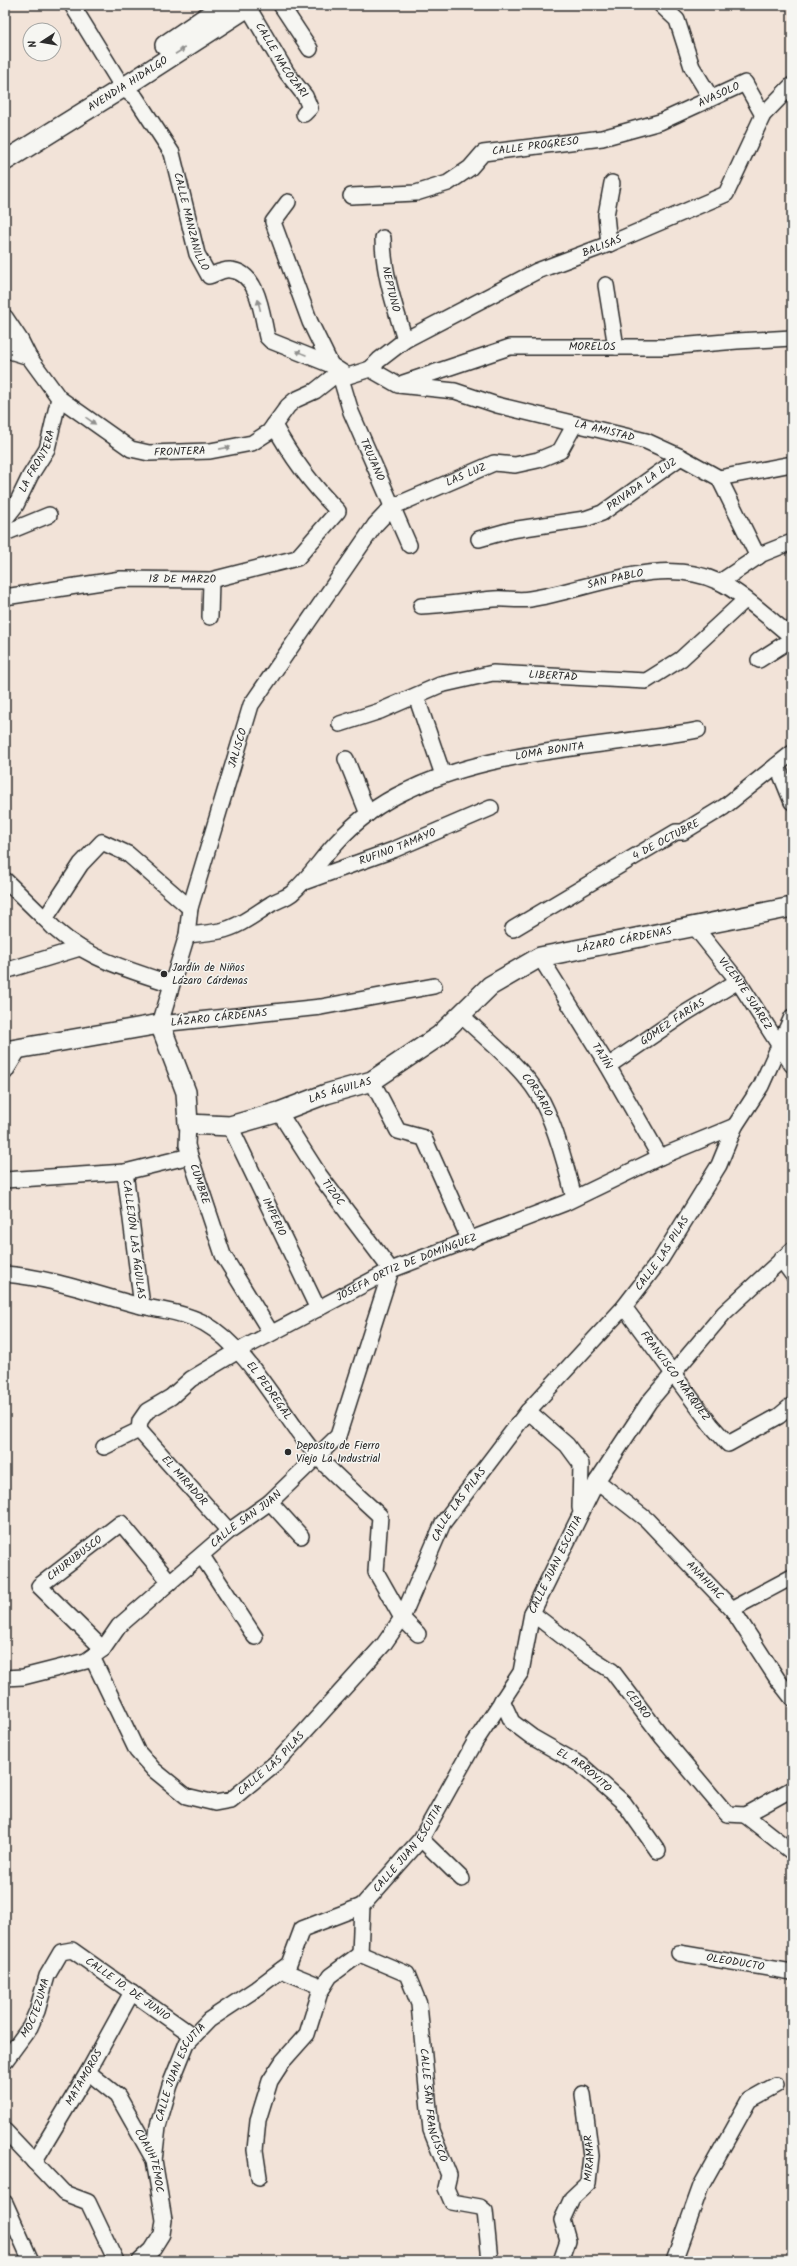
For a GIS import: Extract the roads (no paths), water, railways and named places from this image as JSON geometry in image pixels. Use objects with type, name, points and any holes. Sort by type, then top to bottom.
[{"type":"street","name":"CALLE MANZANILLO","points":[[72,5],[127,84],[172,153],[197,254],[209,276],[229,269],[239,272],[250,280],[255,290],[267,337],[271,341],[348,376],[370,369]]},
{"type":"street","name":"CALLE MANZANILLO","points":[[84,5],[127,84]]},
{"type":"street","name":"AVENDIA HIDALGO","points":[[5,146],[127,84],[224,5]]},
{"type":"street","points":[[280,5],[310,49]]},
{"type":"street","points":[[661,5],[677,20],[692,67],[711,98]]},
{"type":"street","name":"AVENDIA HIDALGO","points":[[5,161],[249,6]]},
{"type":"street","name":"CALLE NACOZARI","points":[[249,6],[287,73],[305,96],[310,108],[304,114]]},
{"type":"street","name":"AVASOLO","points":[[660,122],[744,83],[763,115]]},
{"type":"street","name":"BALISAS","points":[[370,369],[405,340],[537,271],[609,244],[726,194],[763,115],[792,85]]},
{"type":"street","name":"CALLE PROGRESO","points":[[351,196],[416,193],[448,183],[470,168],[483,153],[602,138],[660,122]]},
{"type":"street","points":[[609,244],[606,215],[612,183]]},
{"type":"street","name":"TRUJANO","points":[[288,202],[273,222],[282,249],[310,322],[335,369],[351,412],[409,545]]},
{"type":"street","name":"NEPTUNO","points":[[383,238],[383,254],[392,298],[405,340]]},
{"type":"street","points":[[606,285],[616,348]]},
{"type":"street","name":"FRONTERA","points":[[5,317],[22,341],[29,357],[59,398],[131,448],[149,453],[210,451],[252,443],[264,436],[295,400],[315,391],[335,369]]},
{"type":"street","name":"MORELOS","points":[[398,385],[510,347],[667,348],[736,340],[792,338]]},
{"type":"street","points":[[5,341],[13,352],[29,357]]},
{"type":"street","points":[[370,369],[398,385]]},
{"type":"street","name":"LA AMISTAD","points":[[398,385],[455,391],[496,405],[646,440],[719,478]]},
{"type":"street","name":"LA FRONTERA","points":[[5,519],[16,505],[30,476],[47,449],[59,398]]},
{"type":"street","name":"LAS LUZ","points":[[392,507],[494,463],[516,464],[538,460],[560,451],[575,424]]},
{"type":"street","name":"18 DE MARZO","points":[[5,597],[122,579],[211,580],[297,558],[338,511],[312,484],[287,449],[274,425]]},
{"type":"street","name":"PRIVADA LA LUZ","points":[[479,539],[511,530],[577,520],[602,513],[681,457]]},
{"type":"street","points":[[758,557],[719,478],[792,464]]},
{"type":"street","name":"JALISCO","points":[[160,1024],[187,935],[190,908],[251,704],[353,555],[375,525],[392,507]]},
{"type":"street","points":[[5,532],[49,515]]},
{"type":"street","points":[[720,582],[758,557],[792,542]]},
{"type":"street","name":"SAN PABLO","points":[[421,606],[496,599],[530,599],[560,592],[578,590],[611,578],[659,573],[689,572],[720,582],[792,638]]},
{"type":"street","points":[[210,617],[211,580]]},
{"type":"street","name":"LIBERTAD","points":[[340,724],[380,711],[440,685],[493,674],[646,681],[681,659],[745,600]]},
{"type":"street","points":[[759,660],[792,638]]},
{"type":"street","points":[[416,696],[443,775]]},
{"type":"street","name":"LOMA BONITA","points":[[303,882],[336,842],[368,814],[405,791],[443,775],[481,763],[572,748],[647,740],[698,730]]},
{"type":"street","name":"4 DE OCTUBRE","points":[[514,929],[676,832],[683,832],[724,807],[792,753]]},
{"type":"street","points":[[346,759],[368,814]]},
{"type":"street","points":[[777,765],[792,802]]},
{"type":"street","name":"RUFINO TAMAYO","points":[[303,882],[393,850],[491,808]]},
{"type":"street","points":[[45,919],[81,864],[102,842],[128,854],[190,908]]},
{"type":"street","points":[[5,880],[57,932],[87,954],[171,984]]},
{"type":"street","points":[[187,935],[221,931],[241,923],[290,894],[303,882]]},
{"type":"street","name":"LÁZARO CÁRDENAS","points":[[466,1011],[490,986],[540,957],[792,907]]},
{"type":"street","name":"VICENTE SUÁREZ","points":[[694,926],[738,981],[792,1065]]},
{"type":"street","points":[[5,971],[80,948]]},
{"type":"street","name":"TAJÍN","points":[[540,957],[608,1066],[660,1157]]},
{"type":"street","name":"GÓMEZ FARÍAS","points":[[608,1066],[684,1014],[738,981]]},
{"type":"street","name":"LÁZARO CÁRDENAS","points":[[12,1050],[160,1024],[321,1007],[434,986]]},
{"type":"street","name":"LAS ÁGUILAS","points":[[188,1124],[230,1126],[279,1112],[326,1094],[372,1080],[439,1036],[466,1011]]},
{"type":"street","name":"CORSARIO","points":[[466,1011],[538,1094],[566,1167],[574,1198]]},
{"type":"street","name":"CALLE LAS PILAS","points":[[98,1653],[137,1751],[154,1770],[186,1796],[215,1802],[231,1800],[278,1762],[384,1644],[402,1618],[443,1524],[528,1411],[624,1307],[661,1259],[720,1165],[735,1126],[760,1086],[792,1017]]},
{"type":"street","name":"CUMBRE","points":[[160,1024],[186,1092],[188,1124],[187,1145],[223,1255],[271,1333]]},
{"type":"street","points":[[5,1072],[12,1050]]},
{"type":"street","points":[[372,1080],[398,1131],[424,1138],[470,1241]]},
{"type":"street","name":"TIZOC","points":[[279,1112],[325,1182],[391,1270]]},
{"type":"street","name":"IMPERIO","points":[[230,1126],[318,1309]]},
{"type":"street","name":"JOSEFA ORTIZ DE DOMÍNGUEZ","points":[[139,1430],[140,1421],[147,1411],[171,1397],[191,1380],[238,1351],[391,1270],[470,1241],[574,1198],[660,1157],[735,1126]]},
{"type":"street","points":[[5,1180],[125,1172],[190,1156]]},
{"type":"street","name":"CALLEJÓN LAS ÁGUILAS","points":[[125,1172],[142,1306]]},
{"type":"street","points":[[787,1255],[792,1274]]},
{"type":"street","name":"CALLE JUAN ESCUTIA","points":[[154,2160],[158,2126],[170,2085],[187,2043],[192,2035],[209,2020],[289,1964],[302,1929],[362,1906],[420,1839],[475,1742],[521,1672],[532,1613],[579,1513],[597,1481],[649,1402],[724,1313],[787,1255]]},
{"type":"street","name":"CALLE SAN JUAN","points":[[98,1653],[118,1626],[202,1556],[229,1531],[270,1502],[338,1436],[391,1270]]},
{"type":"street","name":"EL PEDREGAL","points":[[5,1274],[36,1277],[66,1283],[142,1306],[174,1312],[204,1324],[238,1351],[317,1456],[380,1516],[376,1572],[402,1618],[418,1634]]},
{"type":"street","name":"FRANCISCO MÁRQUEZ","points":[[624,1307],[673,1374],[728,1444],[779,1416],[792,1405]]},
{"type":"street","points":[[528,1411],[567,1445],[581,1464],[579,1513]]},
{"type":"street","points":[[104,1447],[139,1430]]},
{"type":"street","name":"EL MIRADOR","points":[[139,1430],[229,1531]]},
{"type":"street","name":"ANAHUAC","points":[[597,1481],[647,1520],[732,1609],[778,1680],[792,1698]]},
{"type":"street","points":[[270,1502],[301,1536]]},
{"type":"street","name":"CHURUBUSCO","points":[[98,1653],[39,1586],[121,1523],[170,1582]]},
{"type":"street","points":[[202,1556],[255,1637]]},
{"type":"street","points":[[732,1609],[792,1577]]},
{"type":"street","name":"CEDRO","points":[[532,1613],[581,1651],[612,1671],[663,1738],[727,1814],[745,1815]]},
{"type":"street","points":[[5,1678],[23,1677],[86,1661],[98,1653]]},
{"type":"street","name":"EL ARROYITO","points":[[502,1700],[512,1722],[532,1737],[581,1765],[624,1803],[658,1851]]},
{"type":"street","points":[[792,1789],[745,1815],[792,1852]]},
{"type":"street","points":[[420,1839],[462,1879]]},
{"type":"street","points":[[260,2177],[255,2150],[258,2120],[270,2081],[283,2060],[307,2034],[320,1992],[330,1976],[360,1954],[362,1906]]},
{"type":"street","name":"CALLE 1O. DE JUNIO","points":[[61,1952],[72,1950],[192,2035]]},
{"type":"street","name":"MOCTEZUMA","points":[[5,2061],[30,2027],[37,2011],[47,1976],[61,1952]]},
{"type":"street","name":"OLEODUCTO","points":[[679,1953],[792,1972]]},
{"type":"street","name":"CALLE SAN FRANCISCO","points":[[360,1954],[407,1974],[418,2004],[431,2130],[448,2175],[446,2188],[452,2202],[480,2207],[485,2211],[490,2261]]},
{"type":"street","points":[[281,1970],[323,1987]]},
{"type":"street","name":"MATAMOROS","points":[[34,2162],[88,2072],[132,1992]]},
{"type":"street","name":"CUAUHTÉMOC","points":[[88,2072],[118,2096],[154,2160],[164,2220],[162,2234],[152,2250],[140,2261]]},
{"type":"street","points":[[674,2261],[701,2186],[748,2100],[776,2085]]},
{"type":"street","name":"MIRAMAR","points":[[561,2261],[568,2241],[562,2220],[572,2198],[588,2183],[591,2156],[583,2094]]},
{"type":"street","points":[[5,2131],[64,2193],[88,2202],[116,2261]]},
{"type":"street","points":[[5,2203],[31,2261]]},
{"type":"place","name":"Jardín de Niños Lázaro Cárdenas","points":[[164,974]]},
{"type":"place","name":"Deposito de Fierro Viejo La Industrial","points":[[288,1452]]}]
